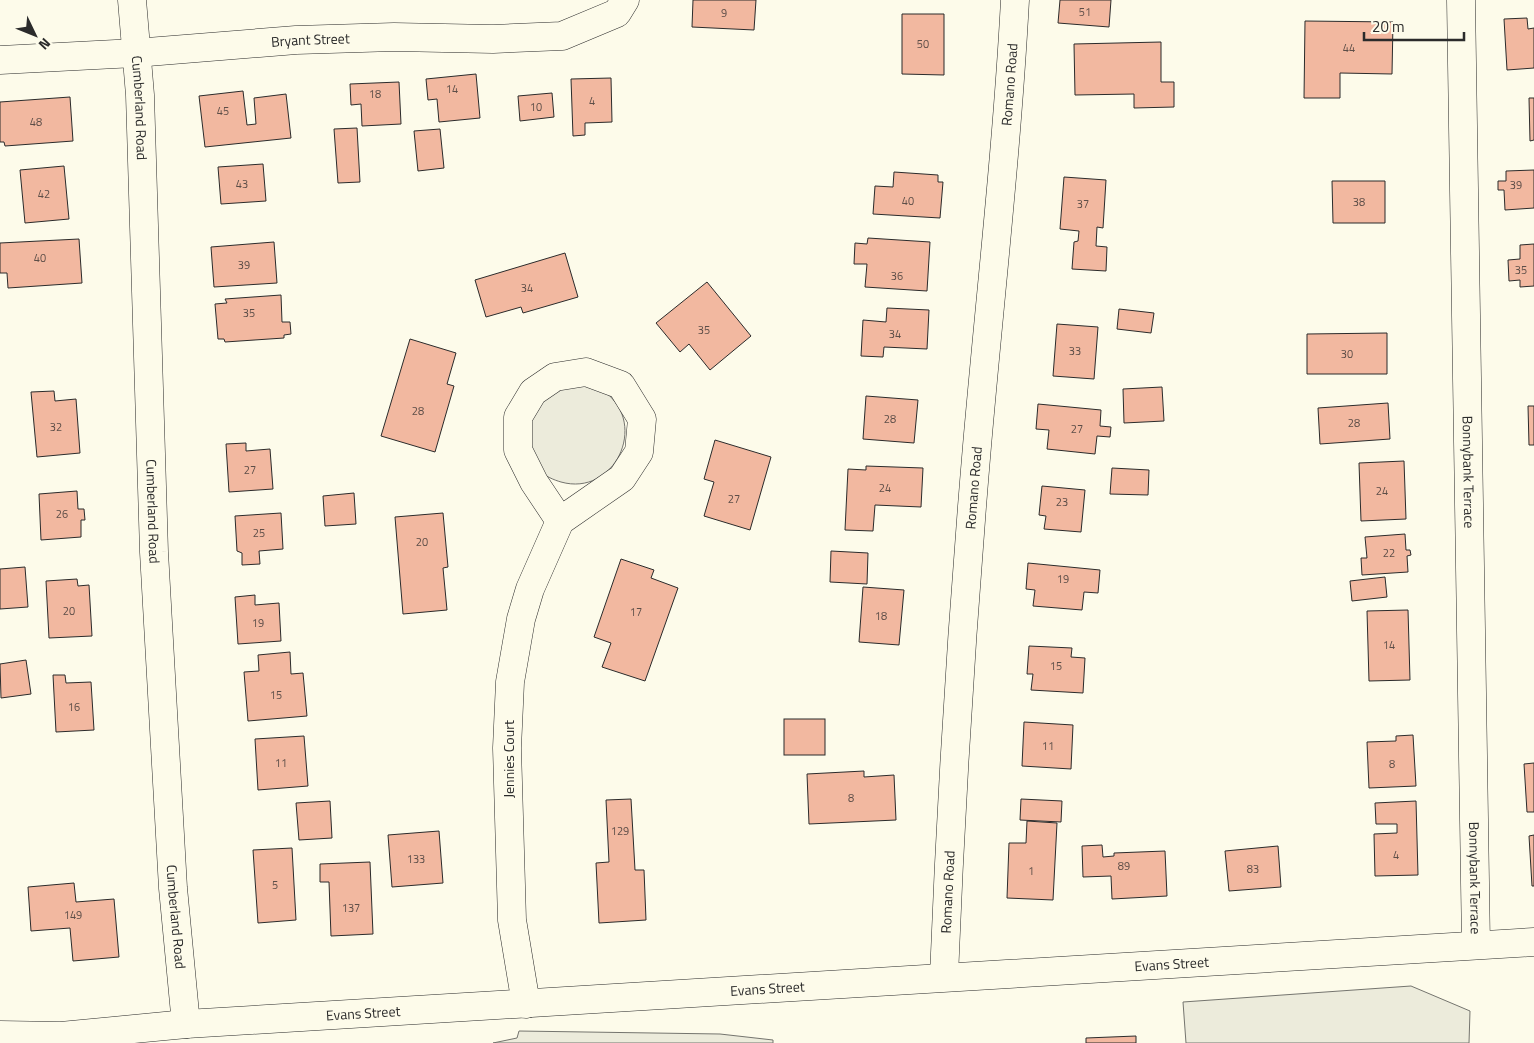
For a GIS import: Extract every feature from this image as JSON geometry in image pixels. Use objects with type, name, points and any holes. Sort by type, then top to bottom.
[{"type":"street","name":"Cumberland Road","points":[[132,0],[140,95],[155,572],[173,888],[186,1024]]},
{"type":"street","name":"Romano Road","points":[[944,976],[949,846],[976,458],[1010,94],[1015,0]]},
{"type":"street","name":"Bonnybank Terrace","points":[[1462,0],[1476,945]]},
{"type":"street","name":"Bryant Street","points":[[0,60],[135,53],[296,40],[394,37],[493,39],[562,36],[621,6]]},
{"type":"street","points":[[586,372],[621,385],[642,419],[639,452],[622,478],[560,521],[534,482],[518,450],[518,417],[533,392],[555,377],[586,372]]},
{"type":"street","name":"Jennies Court","points":[[526,1004],[512,920],[507,748],[510,682],[521,619],[530,589],[560,521]]},
{"type":"street","name":"Evans Street","points":[[0,1035],[61,1036],[186,1024],[526,1004],[944,976],[1534,942]]},
{"type":"shaded area","points":[[573,382],[605,392],[618,406],[624,422],[624,439],[619,455],[610,469],[596,479],[580,484],[552,479],[538,469],[533,458],[525,425],[527,415],[536,402]]},
{"type":"shaded area","points":[[1411,986],[1470,1011],[1469,1043],[1186,1043],[1183,1002]]},
{"type":"shaded area","points":[[519,1031],[720,1034],[773,1040],[773,1043],[493,1043],[517,1038]]},
{"type":"building","points":[[693,0],[756,0],[754,30],[692,27]]},
{"type":"building","points":[[1060,0],[1111,0],[1109,27],[1058,23]]},
{"type":"building","points":[[902,14],[944,14],[944,75],[902,74]]},
{"type":"building","points":[[1527,18],[1528,29],[1534,28],[1534,68],[1507,70],[1504,19]]},
{"type":"building","points":[[1305,21],[1393,22],[1392,74],[1340,73],[1340,98],[1304,98]]},
{"type":"building","points":[[1161,42],[1161,82],[1174,82],[1174,107],[1134,108],[1134,94],[1075,95],[1074,44]]},
{"type":"building","points":[[476,74],[480,118],[439,122],[437,99],[428,100],[426,79]]},
{"type":"building","points":[[611,78],[612,122],[585,123],[585,135],[573,136],[571,79]]},
{"type":"building","points":[[399,82],[401,124],[362,126],[361,104],[351,105],[350,84]]},
{"type":"building","points":[[243,91],[247,125],[256,124],[254,98],[286,94],[291,138],[205,147],[199,96]]},
{"type":"building","points":[[552,93],[554,117],[520,121],[518,96]]},
{"type":"building","points":[[70,97],[73,141],[5,146],[4,142],[0,142],[0,102]]},
{"type":"building","points":[[1529,98],[1534,98],[1534,140],[1530,141]]},
{"type":"building","points":[[357,128],[360,182],[338,183],[334,129]]},
{"type":"building","points":[[440,129],[444,168],[418,171],[414,131]]},
{"type":"building","points":[[263,164],[266,201],[221,204],[218,167]]},
{"type":"building","points":[[64,166],[69,219],[25,223],[20,170]]},
{"type":"building","points":[[1534,170],[1534,208],[1505,210],[1504,190],[1498,190],[1498,181],[1506,181],[1506,171]]},
{"type":"building","points":[[894,172],[938,175],[938,182],[943,182],[940,218],[873,214],[875,186],[893,187]]},
{"type":"building","points":[[1064,177],[1106,180],[1103,228],[1097,227],[1096,246],[1107,247],[1106,271],[1072,269],[1074,242],[1078,241],[1079,231],[1060,229]]},
{"type":"building","points":[[1332,181],[1385,181],[1385,223],[1333,223]]},
{"type":"building","points":[[868,238],[930,242],[927,291],[865,287],[867,264],[854,264],[855,243],[867,244]]},
{"type":"building","points":[[79,239],[82,283],[8,288],[7,273],[0,273],[0,243]]},
{"type":"building","points":[[274,242],[277,283],[214,287],[211,247]]},
{"type":"building","points":[[1534,244],[1534,286],[1520,287],[1520,280],[1509,281],[1508,260],[1520,259],[1520,245]]},
{"type":"building","points":[[565,253],[578,297],[523,313],[521,307],[486,317],[475,280]]},
{"type":"building","points":[[707,282],[751,336],[710,370],[689,344],[680,352],[656,323]]},
{"type":"building","points":[[281,295],[282,322],[290,322],[291,334],[284,335],[284,338],[225,342],[224,339],[218,339],[215,304],[227,303],[225,299]]},
{"type":"building","points":[[887,308],[929,310],[927,349],[884,347],[883,357],[861,356],[863,320],[886,322]]},
{"type":"building","points":[[1119,309],[1154,313],[1151,333],[1117,329]]},
{"type":"building","points":[[1057,324],[1098,327],[1094,379],[1053,376]]},
{"type":"building","points":[[1387,333],[1387,374],[1307,374],[1307,334]]},
{"type":"building","points":[[410,339],[456,353],[447,384],[454,386],[435,452],[381,436]]},
{"type":"building","points":[[1162,387],[1164,421],[1124,423],[1123,389]]},
{"type":"building","points":[[54,391],[55,401],[76,399],[80,453],[37,457],[31,392]]},
{"type":"building","points":[[866,396],[918,400],[914,443],[863,439]]},
{"type":"building","points":[[1388,403],[1390,439],[1320,444],[1318,408]]},
{"type":"building","points":[[1038,404],[1101,410],[1100,426],[1111,427],[1110,437],[1097,436],[1095,454],[1047,449],[1049,430],[1036,429]]},
{"type":"building","points":[[1528,406],[1534,406],[1534,445],[1529,445]]},
{"type":"building","points":[[715,440],[771,457],[750,530],[704,516],[714,482],[704,479]]},
{"type":"building","points":[[246,443],[246,451],[270,449],[273,489],[229,492],[226,444]]},
{"type":"building","points":[[1404,461],[1406,519],[1361,521],[1359,463]]},
{"type":"building","points":[[866,466],[923,468],[921,507],[875,505],[873,531],[845,530],[848,469],[866,470]]},
{"type":"building","points":[[1112,468],[1149,470],[1148,495],[1110,494]]},
{"type":"building","points":[[1042,486],[1085,490],[1081,532],[1044,529],[1046,516],[1039,515]]},
{"type":"building","points":[[77,491],[78,509],[84,509],[85,520],[81,520],[81,537],[41,540],[39,494]]},
{"type":"building","points":[[354,493],[356,524],[325,526],[323,496]]},
{"type":"building","points":[[281,513],[283,549],[259,551],[260,564],[242,565],[242,553],[237,551],[235,516]]},
{"type":"building","points":[[443,513],[448,567],[443,568],[447,610],[403,614],[395,517]]},
{"type":"building","points":[[1405,534],[1406,550],[1410,550],[1411,555],[1407,556],[1408,572],[1362,575],[1361,558],[1367,558],[1365,537]]},
{"type":"building","points":[[831,551],[868,553],[867,584],[830,582]]},
{"type":"building","points":[[621,559],[654,570],[651,578],[678,588],[645,681],[602,667],[611,643],[594,637]]},
{"type":"building","points":[[1028,563],[1100,570],[1098,593],[1084,592],[1082,610],[1033,606],[1035,590],[1026,589]]},
{"type":"building","points":[[25,567],[28,607],[0,609],[0,569]]},
{"type":"building","points":[[1385,577],[1387,597],[1352,601],[1350,581]]},
{"type":"building","points":[[77,579],[78,586],[89,585],[92,636],[49,638],[46,581]]},
{"type":"building","points":[[863,587],[904,590],[899,645],[859,642]]},
{"type":"building","points":[[255,595],[255,605],[279,603],[281,641],[238,644],[235,597]]},
{"type":"building","points":[[1408,610],[1410,680],[1369,681],[1367,611]]},
{"type":"building","points":[[1029,646],[1072,648],[1071,657],[1085,658],[1083,693],[1031,690],[1033,674],[1027,674]]},
{"type":"building","points":[[290,652],[291,674],[303,673],[307,716],[248,721],[244,672],[259,671],[258,655]]},
{"type":"building","points":[[26,660],[31,694],[1,698],[0,664]]},
{"type":"building","points":[[53,675],[65,675],[66,683],[91,682],[94,730],[56,732]]},
{"type":"building","points":[[784,719],[825,719],[825,755],[784,755]]},
{"type":"building","points":[[1024,722],[1073,725],[1071,769],[1022,766]]},
{"type":"building","points":[[1413,735],[1416,786],[1369,788],[1367,742],[1396,741],[1396,736]]},
{"type":"building","points":[[304,736],[308,786],[258,790],[255,739]]},
{"type":"building","points":[[1534,763],[1534,812],[1527,812],[1524,764]]},
{"type":"building","points":[[864,771],[864,777],[894,775],[896,820],[809,824],[807,774]]},
{"type":"building","points":[[631,799],[635,870],[644,870],[646,920],[599,923],[596,863],[609,862],[606,800]]},
{"type":"building","points":[[1021,799],[1062,801],[1061,822],[1020,820]]},
{"type":"building","points":[[330,801],[332,838],[299,840],[296,803]]},
{"type":"building","points":[[1416,801],[1418,875],[1375,876],[1374,834],[1397,833],[1397,824],[1376,824],[1375,803]]},
{"type":"building","points":[[1027,821],[1057,823],[1053,900],[1007,898],[1009,843],[1026,843]]},
{"type":"building","points":[[439,831],[443,883],[392,887],[388,835]]},
{"type":"building","points":[[1534,835],[1534,886],[1532,886],[1529,836]]},
{"type":"building","points":[[1102,845],[1103,857],[1114,856],[1114,853],[1165,851],[1167,896],[1112,899],[1111,876],[1083,877],[1082,846]]},
{"type":"building","points":[[1278,846],[1281,887],[1229,891],[1225,851]]},
{"type":"building","points":[[292,848],[296,920],[258,923],[253,850]]},
{"type":"building","points":[[370,862],[373,934],[331,936],[329,882],[320,882],[320,864]]},
{"type":"building","points":[[74,883],[76,902],[114,899],[119,957],[73,961],[70,928],[31,931],[28,887]]},
{"type":"building","points":[[1136,1036],[1136,1043],[1086,1043],[1086,1038]]}]
